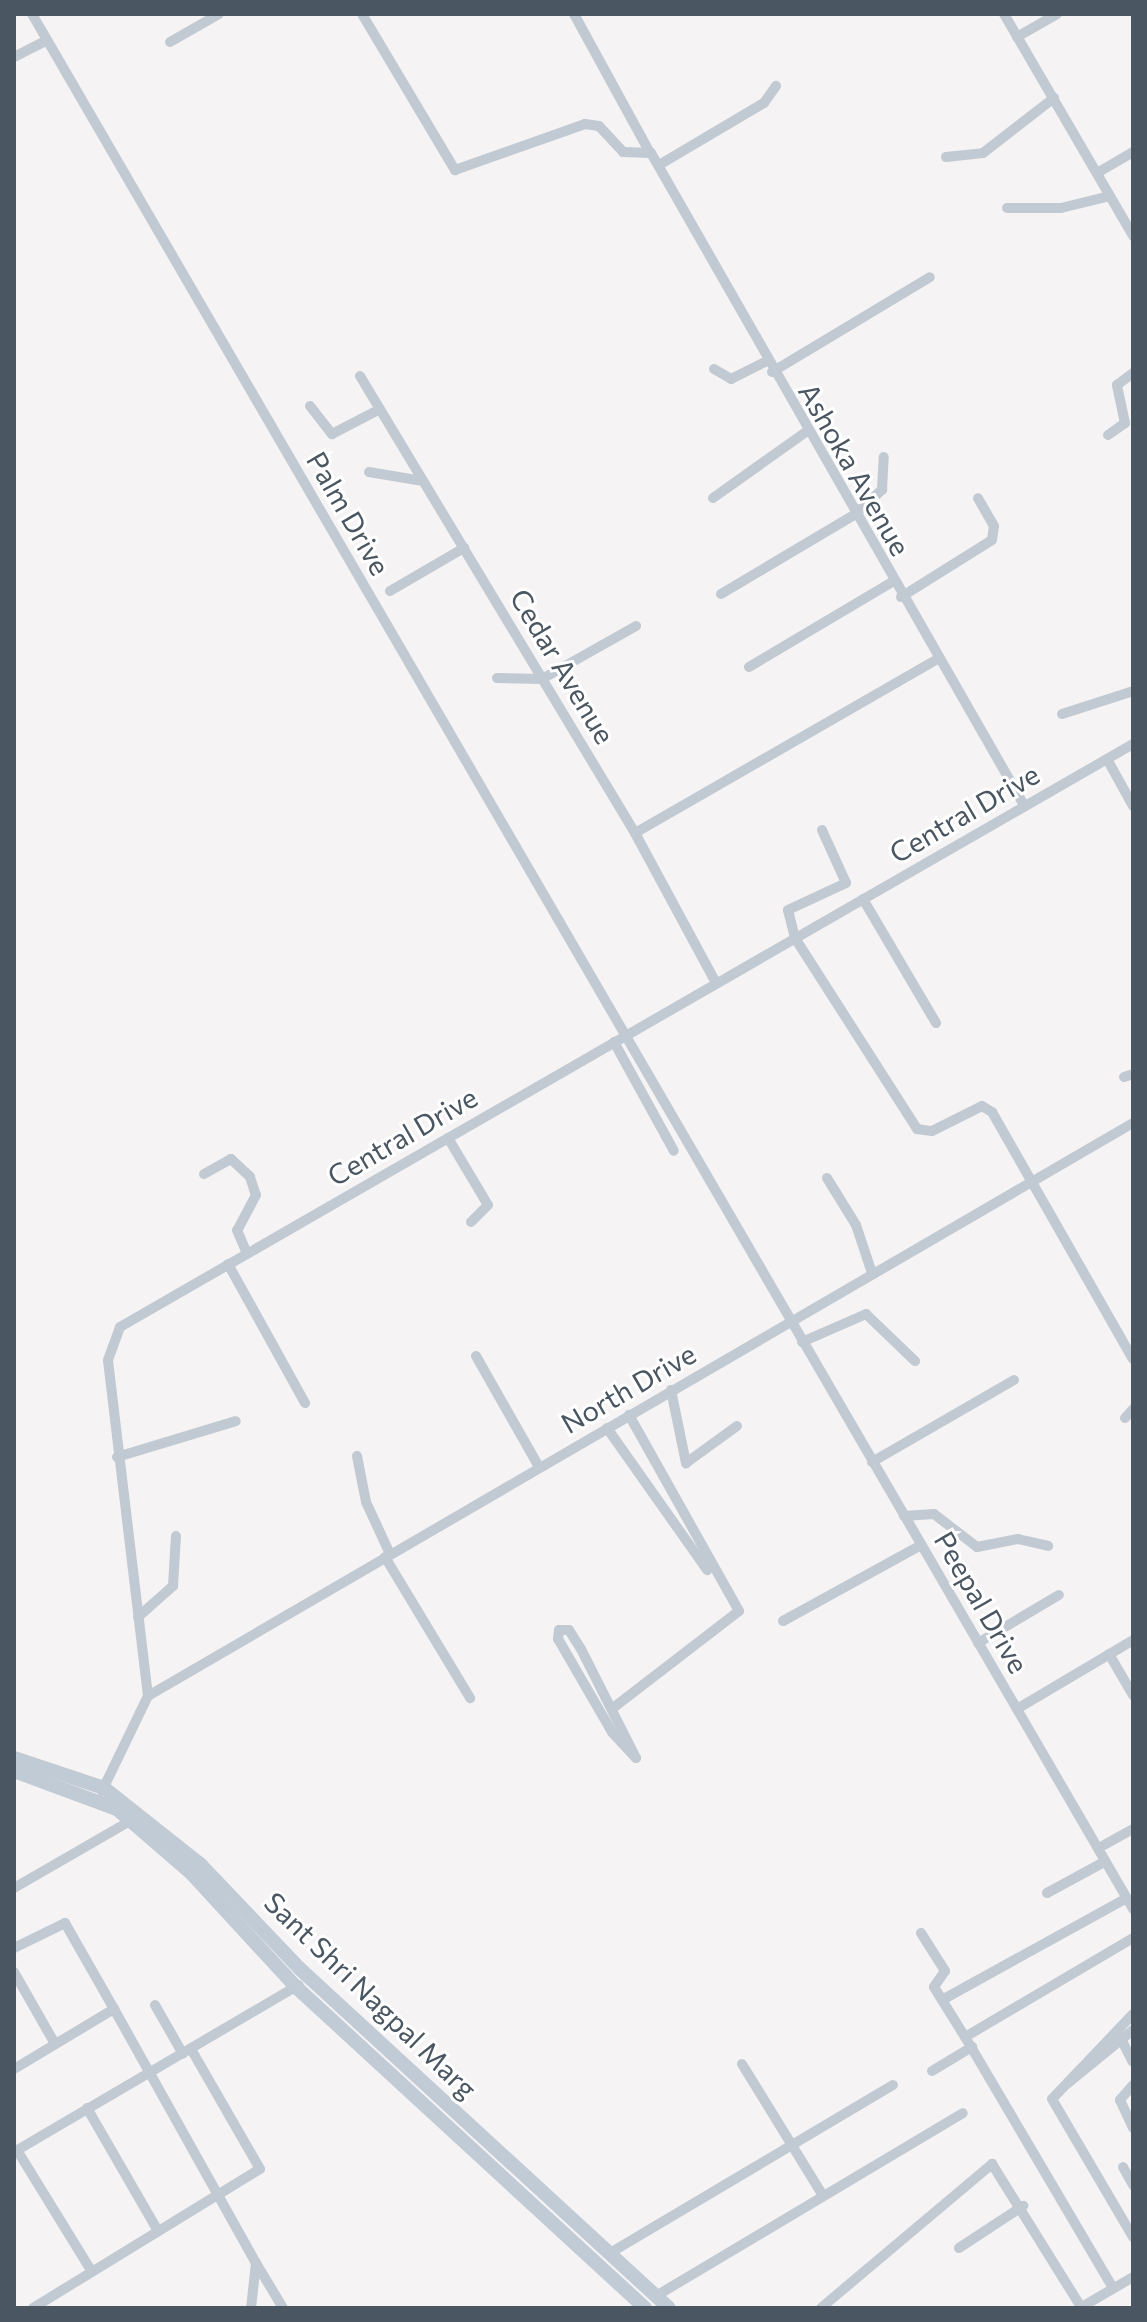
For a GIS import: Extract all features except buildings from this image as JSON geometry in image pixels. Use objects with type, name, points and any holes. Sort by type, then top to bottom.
[{"type":"main road","name":"Sant Shri Nagpal Marg","points":[[14,1758],[101,1793],[201,1865],[310,1978],[585,2240],[645,2308]]},
{"type":"main road","name":"Sant Shri Nagpal Marg","points":[[14,1771],[101,1793],[192,1874],[296,1987],[585,2240],[610,2253],[669,2308]]},
{"type":"street","name":"Palm Drive","points":[[32,14],[789,1321]]},
{"type":"street","points":[[170,42],[219,14]]},
{"type":"street","points":[[362,14],[455,170],[585,124],[599,126],[623,152],[650,152]]},
{"type":"street","name":"Ashoka Avenue","points":[[574,14],[806,432],[1024,805]]},
{"type":"street","points":[[1004,14],[1133,236]]},
{"type":"street","points":[[1017,37],[1057,14]]},
{"type":"street","points":[[14,57],[47,40]]},
{"type":"street","points":[[659,165],[764,103],[776,86]]},
{"type":"street","points":[[946,157],[983,153],[1054,98]]},
{"type":"street","points":[[1097,173],[1133,152]]},
{"type":"street","points":[[1007,208],[1061,208],[1110,196]]},
{"type":"street","points":[[714,369],[731,379],[770,367],[930,277]]},
{"type":"street","points":[[1108,435],[1125,423],[1117,385],[1133,373]]},
{"type":"street","name":"Cedar Avenue","points":[[360,376],[635,833],[716,983]]},
{"type":"street","points":[[310,406],[332,434],[380,409]]},
{"type":"street","points":[[713,498],[806,432]]},
{"type":"street","points":[[721,594],[854,515],[882,490],[884,457]]},
{"type":"street","points":[[369,472],[423,481]]},
{"type":"street","points":[[901,597],[992,540],[994,526],[978,498]]},
{"type":"street","points":[[390,591],[464,548]]},
{"type":"street","points":[[749,667],[892,582]]},
{"type":"street","points":[[497,678],[542,679],[636,626]]},
{"type":"street","points":[[635,833],[937,659]]},
{"type":"street","points":[[1062,714],[1133,691]]},
{"type":"street","name":"Central Drive","points":[[148,1696],[117,1457],[111,1336],[228,1264],[1133,744]]},
{"type":"street","points":[[1107,759],[1133,806]]},
{"type":"street","points":[[822,830],[846,883],[788,910],[795,938],[917,1129],[932,1131],[986,1107],[1133,1359]]},
{"type":"street","points":[[863,899],[936,1023]]},
{"type":"street","points":[[614,1042],[674,1151]]},
{"type":"street","name":"North Drive","points":[[148,1696],[1133,1123]]},
{"type":"street","points":[[448,1138],[488,1205],[471,1222]]},
{"type":"street","points":[[204,1174],[231,1159],[250,1177],[256,1195],[237,1230],[247,1253]]},
{"type":"street","points":[[827,1178],[856,1225],[872,1273]]},
{"type":"street","points":[[228,1264],[305,1403]]},
{"type":"street","points":[[802,1342],[866,1314],[915,1361]]},
{"type":"street","name":"Peepal Drive","points":[[789,1321],[1130,1903]]},
{"type":"street","points":[[476,1356],[539,1467]]},
{"type":"street","points":[[872,1462],[1014,1380]]},
{"type":"street","points":[[671,1390],[686,1463],[737,1426]]},
{"type":"street","points":[[613,1708],[739,1611],[629,1415]]},
{"type":"street","points":[[117,1457],[236,1421]]},
{"type":"street","points":[[607,1428],[707,1570]]},
{"type":"street","points":[[357,1456],[366,1502],[388,1556],[470,1698]]},
{"type":"street","points":[[904,1516],[934,1514],[969,1545],[1018,1539],[1048,1546]]},
{"type":"street","points":[[138,1617],[173,1586],[176,1536]]},
{"type":"street","points":[[783,1621],[921,1545]]},
{"type":"street","points":[[978,1643],[1059,1595]]},
{"type":"street","points":[[559,1630],[569,1630],[613,1708],[634,1758],[558,1639],[559,1630]]},
{"type":"street","points":[[1017,1709],[1133,1640]]},
{"type":"street","points":[[1109,1654],[1133,1695]]},
{"type":"street","points":[[101,1793],[148,1696]]},
{"type":"street","points":[[14,1888],[130,1821]]},
{"type":"street","points":[[1104,1845],[1133,1829]]},
{"type":"street","points":[[1047,1893],[1104,1862]]},
{"type":"street","points":[[942,2000],[1130,1903]]},
{"type":"street","points":[[14,1948],[65,1923],[283,2308]]},
{"type":"street","points":[[921,1933],[945,1971],[934,1986],[1113,2288]]},
{"type":"street","points":[[965,2037],[1133,1938]]},
{"type":"street","points":[[14,1972],[55,2044]]},
{"type":"street","points":[[92,2272],[16,2151],[310,1978]]},
{"type":"street","points":[[33,2308],[260,2167],[155,2005]]},
{"type":"street","points":[[14,2069],[114,2009]]},
{"type":"street","points":[[1133,2014],[1052,2099],[1133,2237]]},
{"type":"street","points":[[1116,2029],[1133,2062]]},
{"type":"street","points":[[1067,2084],[1133,2030]]},
{"type":"street","points":[[932,2071],[972,2047]]},
{"type":"street","points":[[742,2064],[822,2194]]},
{"type":"street","points":[[610,2253],[893,2085]]},
{"type":"street","points":[[1133,2085],[1120,2100],[1133,2128]]},
{"type":"street","points":[[87,2108],[158,2231]]},
{"type":"street","points":[[656,2296],[822,2194],[963,2113]]},
{"type":"street","points":[[821,2308],[989,2166],[996,2165],[1023,2206],[1080,2308],[1133,2277]]},
{"type":"street","points":[[1123,2167],[1133,2185]]},
{"type":"street","points":[[959,2248],[1023,2206]]},
{"type":"street","points":[[251,2308],[256,2263]]}]
